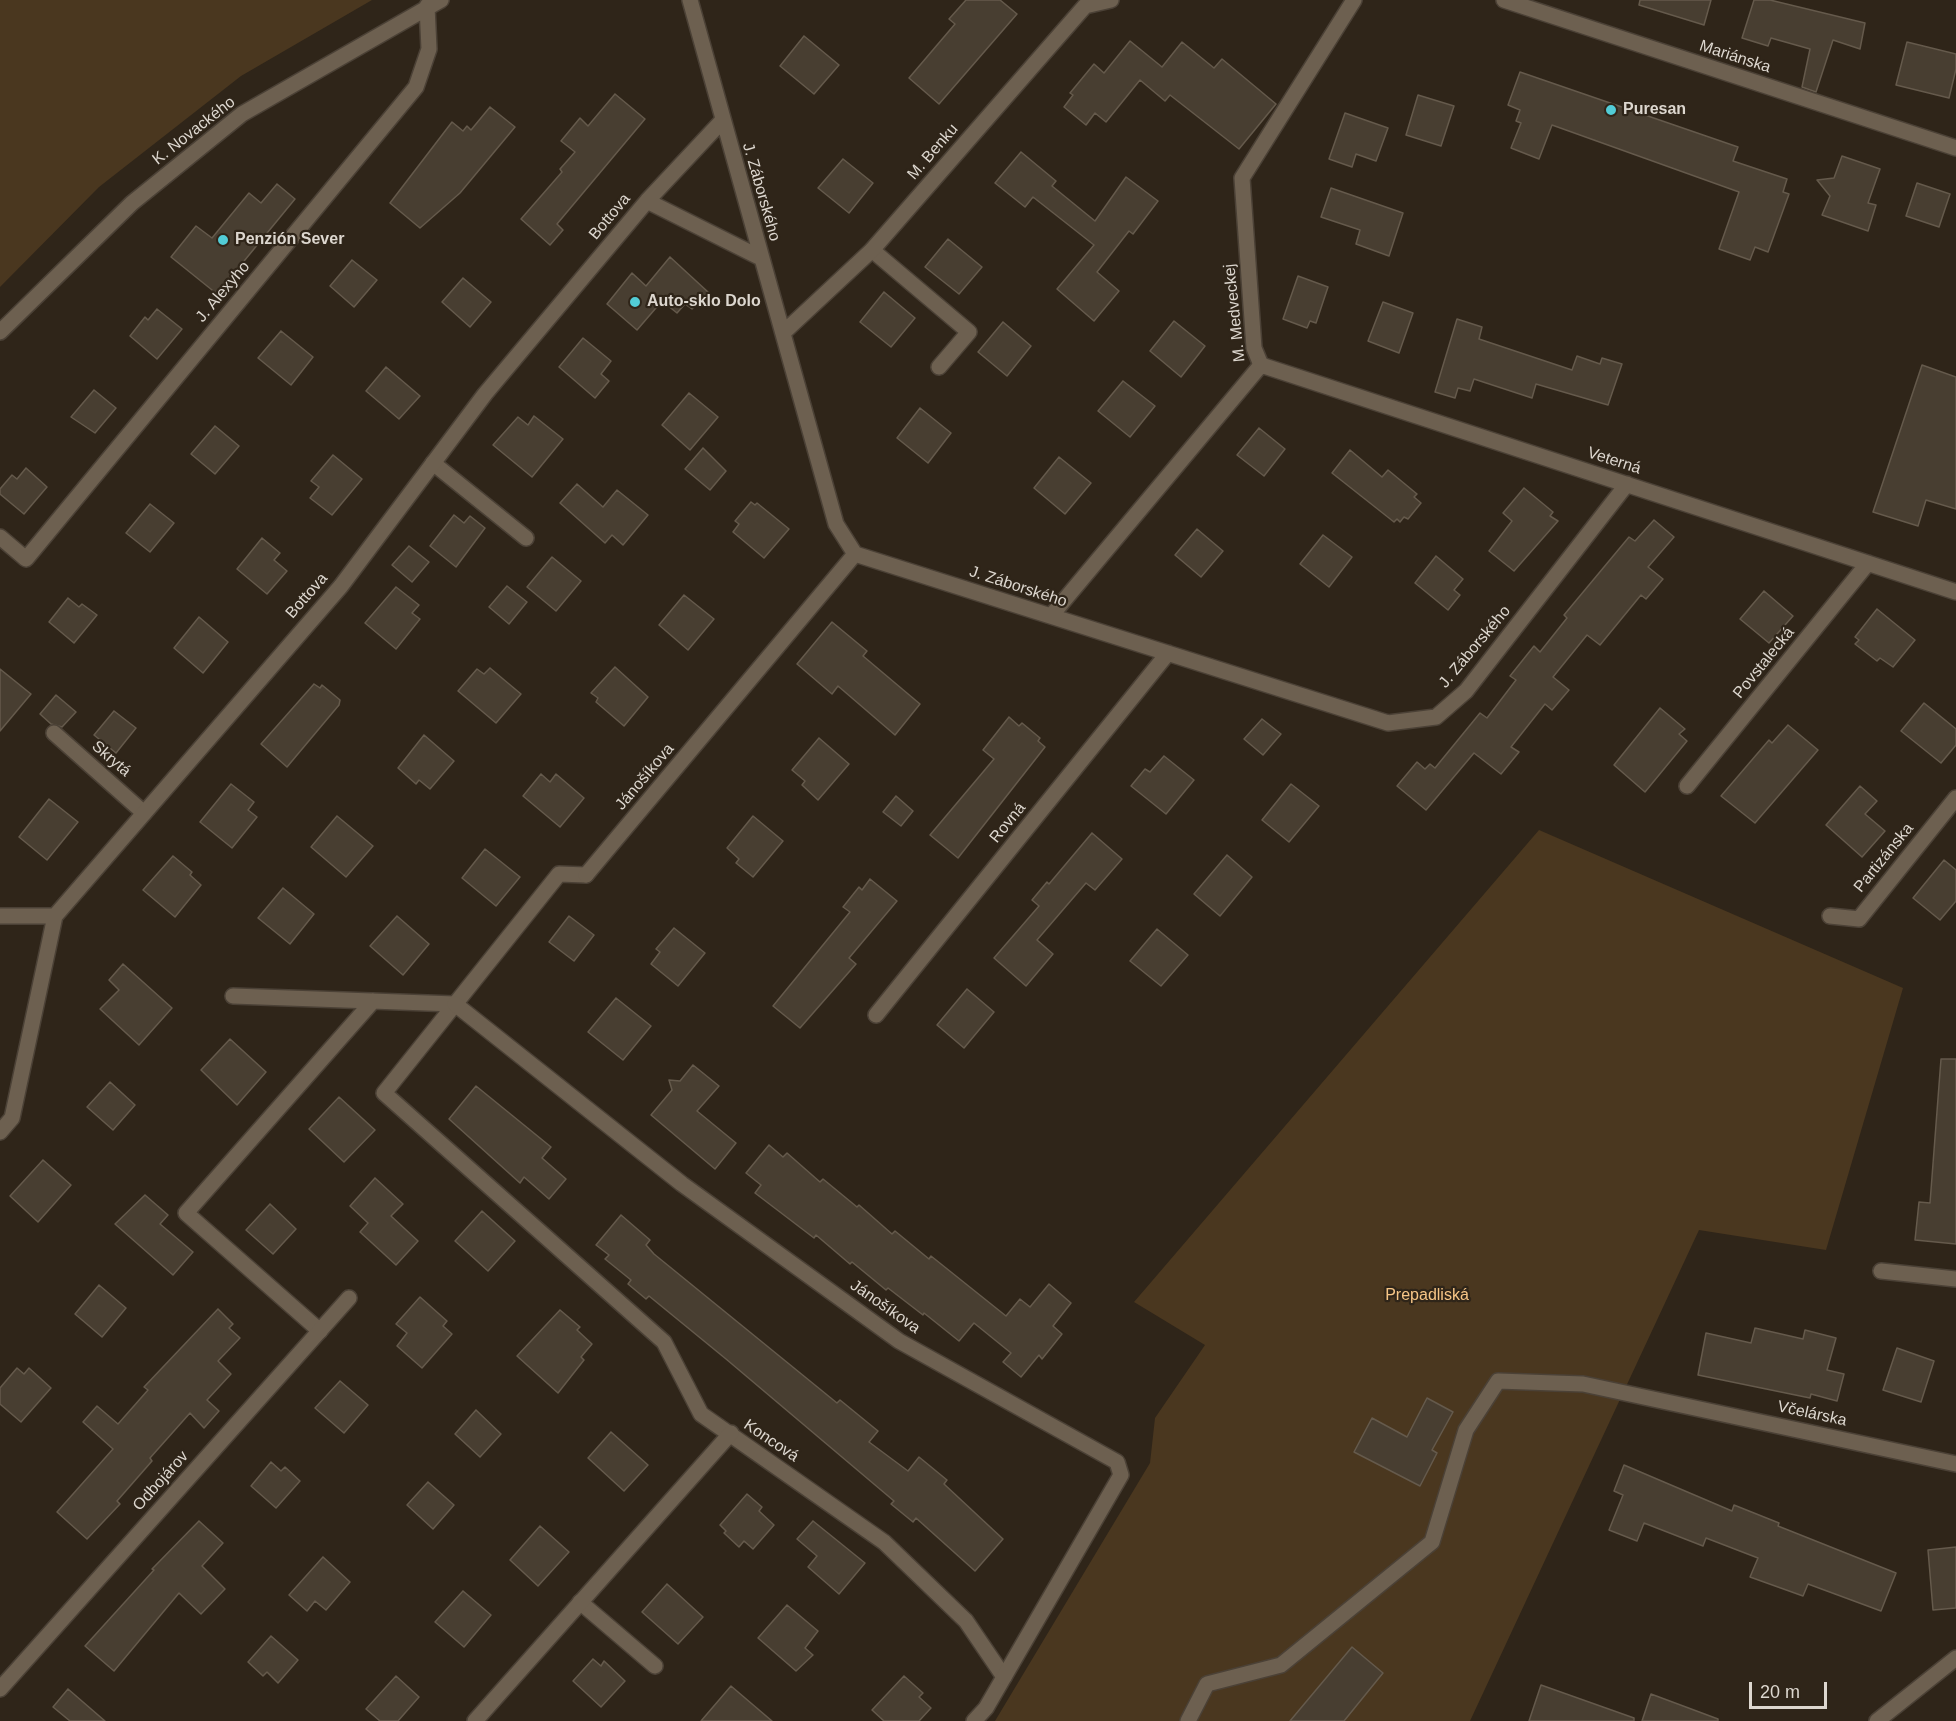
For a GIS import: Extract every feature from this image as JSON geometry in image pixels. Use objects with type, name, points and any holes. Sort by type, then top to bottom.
[{"type":"street","name":"J. Záborského","points":[[690,0],[836,524],[855,554],[1388,723],[1436,717],[1466,691],[1627,484]]},
{"type":"street","name":"M. Benku","points":[[783,333],[872,250],[1085,6],[1111,0]]},
{"type":"street","name":"M. Medveckej","points":[[1051,616],[1261,365],[1254,348],[1242,178],[1354,0]]},
{"type":"street","name":"Mariánska","points":[[1504,0],[1956,148]]},
{"type":"street","name":"K. Novackého","points":[[0,332],[132,203],[242,114],[434,3]]},
{"type":"street","name":"J. Alexyho","points":[[0,537],[26,559],[416,87],[429,49],[434,3]]},
{"type":"street","name":"Bottova","points":[[0,1132],[12,1118],[55,916],[340,586],[485,394],[647,201],[723,121]]},
{"type":"street","points":[[647,201],[761,258]]},
{"type":"street","points":[[872,250],[969,332],[939,367]]},
{"type":"street","name":"Veterná","points":[[1261,365],[1956,592]]},
{"type":"street","points":[[433,463],[526,538]]},
{"type":"street","name":"Jánošíkova","points":[[731,1433],[701,1414],[664,1342],[384,1093],[559,874],[586,875],[855,554]]},
{"type":"street","name":"Povstalecká","points":[[1687,786],[1868,563]]},
{"type":"street","name":"Rovná","points":[[876,1015],[1168,653]]},
{"type":"street","name":"Skrytá","points":[[54,733],[144,813]]},
{"type":"street","name":"Partizánska","points":[[1830,916],[1859,919],[1956,798]]},
{"type":"street","points":[[0,916],[55,916]]},
{"type":"street","points":[[233,996],[455,1004]]},
{"type":"street","points":[[320,1331],[186,1213],[373,1001]]},
{"type":"street","name":"Jánošíkova","points":[[455,1004],[681,1184],[899,1341],[1117,1462],[1121,1475],[1004,1677]]},
{"type":"street","points":[[1881,1271],[1956,1279]]},
{"type":"street","name":"Odbojárov","points":[[0,1689],[349,1298]]},
{"type":"street","name":"Včelárska","points":[[1188,1721],[1207,1684],[1281,1665],[1432,1542],[1466,1430],[1498,1382],[1584,1384],[1956,1464]]},
{"type":"street","name":"Koncová","points":[[475,1721],[731,1433],[884,1542],[966,1621],[1004,1677]]},
{"type":"street","points":[[580,1602],[655,1666]]},
{"type":"street","points":[[1877,1721],[1956,1658]]},
{"type":"street","points":[[974,1721],[986,1708],[1004,1677]]},
{"type":"green space","points":[[0,0],[372,0],[241,76],[99,187],[0,287]]},
{"type":"green space","name":"Prepadliská","points":[[1539,830],[1903,988],[1826,1250],[1699,1230],[1470,1721],[995,1721],[1150,1463],[1155,1418],[1205,1345],[1134,1302]]},
{"type":"building","points":[[966,0],[1000,0],[1017,14],[939,104],[909,78],[955,24],[949,19]]},
{"type":"building","points":[[1640,0],[1711,0],[1704,25],[1639,5]]},
{"type":"building","points":[[1754,0],[1770,0],[1865,23],[1860,49],[1833,40],[1816,92],[1802,87],[1810,49],[1771,38],[1768,46],[1742,38]]},
{"type":"building","points":[[804,36],[839,65],[814,94],[780,66]]},
{"type":"building","points":[[1130,41],[1162,67],[1182,42],[1214,68],[1222,59],[1276,104],[1239,149],[1170,95],[1165,101],[1140,80],[1106,122],[1095,113],[1086,125],[1064,107],[1073,95],[1070,93],[1094,64],[1104,73]]},
{"type":"building","points":[[1907,42],[1956,54],[1956,69],[1949,98],[1896,85]]},
{"type":"building","points":[[1520,72],[1738,147],[1733,161],[1787,179],[1783,192],[1789,194],[1768,252],[1755,247],[1750,260],[1719,249],[1739,192],[1552,125],[1539,159],[1511,148],[1521,123],[1516,121],[1520,110],[1508,105]]},
{"type":"building","points":[[615,94],[645,119],[557,224],[563,230],[550,245],[521,219],[562,172],[560,169],[575,152],[561,141],[580,118],[588,126]]},
{"type":"building","points":[[1418,95],[1454,106],[1441,146],[1406,135]]},
{"type":"building","points":[[490,107],[515,127],[460,193],[420,228],[390,203],[452,122],[463,131],[467,126],[471,130]]},
{"type":"building","points":[[1345,113],[1388,128],[1376,161],[1356,154],[1352,167],[1329,159]]},
{"type":"building","points":[[1021,152],[1056,181],[1052,186],[1095,221],[1126,177],[1158,201],[1133,234],[1129,231],[1097,272],[1119,291],[1094,321],[1057,289],[1094,245],[1033,197],[1025,207],[995,183]]},
{"type":"building","points":[[1842,156],[1880,169],[1868,203],[1876,205],[1868,231],[1822,215],[1830,196],[1817,180],[1834,178]]},
{"type":"building","points":[[843,159],[873,183],[849,213],[818,188]]},
{"type":"building","points":[[1917,183],[1950,194],[1939,227],[1906,216]]},
{"type":"building","name":"Penzión Sever","points":[[277,184],[295,199],[217,294],[171,257],[196,226],[212,238],[249,193],[261,203]]},
{"type":"building","points":[[1331,188],[1403,213],[1389,256],[1356,244],[1360,230],[1321,217]]},
{"type":"building","points":[[948,239],[982,267],[959,294],[925,267]]},
{"type":"building","points":[[670,257],[708,292],[692,309],[685,304],[677,313],[662,301],[637,330],[607,304],[632,273],[646,286]]},
{"type":"building","points":[[352,260],[377,280],[354,307],[330,286]]},
{"type":"building","points":[[1298,276],[1328,287],[1316,323],[1310,321],[1307,328],[1283,319]]},
{"type":"building","points":[[463,278],[491,302],[470,327],[442,302]]},
{"type":"building","points":[[884,292],[915,318],[891,347],[860,322]]},
{"type":"building","points":[[1383,302],[1413,313],[1399,353],[1368,341]]},
{"type":"building","points":[[157,309],[182,329],[157,359],[130,336],[145,317],[148,320]]},
{"type":"building","points":[[1457,319],[1482,327],[1479,339],[1572,370],[1577,356],[1600,364],[1602,358],[1622,364],[1608,405],[1536,384],[1532,398],[1474,379],[1470,391],[1458,388],[1455,398],[1435,392]]},
{"type":"building","points":[[1174,321],[1205,346],[1181,377],[1150,351]]},
{"type":"building","points":[[1003,322],[1031,346],[1007,376],[978,352]]},
{"type":"building","points":[[281,331],[313,357],[291,385],[258,358]]},
{"type":"building","points":[[583,338],[611,361],[601,374],[609,381],[595,398],[559,367]]},
{"type":"building","points":[[1922,365],[1956,377],[1956,509],[1926,500],[1918,526],[1873,512]]},
{"type":"building","points":[[386,367],[420,396],[399,419],[366,391]]},
{"type":"building","points":[[1123,381],[1155,406],[1130,437],[1098,411]]},
{"type":"building","points":[[94,390],[116,408],[95,433],[71,417]]},
{"type":"building","points":[[689,393],[718,417],[690,450],[662,425]]},
{"type":"building","points":[[920,408],[951,433],[928,463],[897,438]]},
{"type":"building","points":[[534,416],[563,439],[532,477],[493,445],[518,417],[528,425]]},
{"type":"building","points":[[215,426],[239,446],[215,474],[191,454]]},
{"type":"building","points":[[1259,428],[1285,449],[1264,476],[1237,455]]},
{"type":"building","points":[[703,448],[726,471],[710,490],[685,469]]},
{"type":"building","points":[[1350,450],[1382,477],[1388,470],[1417,494],[1414,497],[1421,503],[1408,519],[1404,517],[1400,522],[1397,519],[1394,522],[1332,473]]},
{"type":"building","points":[[333,455],[362,479],[332,515],[310,498],[319,487],[311,481]]},
{"type":"building","points":[[1059,457],[1091,483],[1065,514],[1034,488]]},
{"type":"building","points":[[26,468],[47,487],[24,514],[0,494],[0,489],[12,475],[17,479]]},
{"type":"building","points":[[577,484],[603,507],[617,490],[648,515],[623,545],[612,535],[605,543],[560,503]]},
{"type":"building","points":[[1524,488],[1553,512],[1550,516],[1558,521],[1514,571],[1489,551],[1512,521],[1503,513]]},
{"type":"building","points":[[751,502],[755,505],[757,503],[789,529],[764,558],[733,532],[739,524],[735,521]]},
{"type":"building","points":[[150,504],[174,523],[150,552],[126,533]]},
{"type":"building","points":[[454,515],[464,523],[470,516],[485,528],[456,567],[430,546]]},
{"type":"building","points":[[1654,520],[1674,537],[1648,567],[1663,579],[1646,599],[1641,595],[1600,645],[1587,635],[1553,677],[1569,690],[1552,710],[1545,704],[1511,747],[1519,752],[1501,774],[1474,753],[1426,810],[1397,786],[1417,762],[1425,769],[1430,764],[1435,768],[1480,713],[1487,718],[1516,680],[1510,676],[1534,646],[1540,652],[1567,618],[1564,615],[1629,537],[1635,541]]},
{"type":"building","points":[[1197,529],[1223,551],[1201,577],[1175,555]]},
{"type":"building","points":[[1323,535],[1352,557],[1329,587],[1300,564]]},
{"type":"building","points":[[262,538],[280,553],[274,560],[287,571],[267,594],[237,569]]},
{"type":"building","points":[[409,546],[429,562],[412,582],[392,565]]},
{"type":"building","points":[[1436,556],[1463,579],[1454,590],[1460,595],[1448,610],[1415,583]]},
{"type":"building","points":[[552,557],[581,581],[556,611],[527,587]]},
{"type":"building","points":[[507,586],[527,602],[509,624],[489,607]]},
{"type":"building","points":[[396,587],[419,605],[412,613],[420,619],[396,649],[365,623]]},
{"type":"building","points":[[1764,591],[1793,616],[1769,643],[1740,619]]},
{"type":"building","points":[[684,595],[714,619],[688,650],[659,625]]},
{"type":"building","points":[[68,598],[79,607],[82,604],[97,615],[74,643],[49,622]]},
{"type":"building","points":[[1877,609],[1915,640],[1893,667],[1880,658],[1877,661],[1855,644],[1859,640],[1855,637]]},
{"type":"building","points":[[199,617],[228,642],[203,673],[174,648]]},
{"type":"building","points":[[832,622],[867,651],[863,656],[920,704],[895,735],[838,686],[832,694],[797,664]]},
{"type":"building","points":[[615,667],[648,697],[624,726],[596,702],[598,698],[591,693]]},
{"type":"building","points":[[490,668],[521,694],[496,723],[458,691],[477,669],[484,674]]},
{"type":"building","points":[[0,669],[31,694],[0,731]]},
{"type":"building","points":[[314,684],[320,688],[322,685],[340,700],[339,705],[287,767],[261,744]]},
{"type":"building","points":[[56,695],[76,712],[62,727],[51,724],[40,714]]},
{"type":"building","points":[[1924,703],[1956,729],[1956,745],[1941,763],[1901,731]]},
{"type":"building","points":[[1660,708],[1685,729],[1679,734],[1687,741],[1645,792],[1614,765]]},
{"type":"building","points":[[114,711],[136,728],[116,753],[94,735]]},
{"type":"building","points":[[1009,717],[1019,726],[1022,723],[1040,738],[1038,741],[1045,747],[958,858],[930,835],[994,759],[983,750]]},
{"type":"building","points":[[1262,719],[1281,734],[1263,755],[1244,739]]},
{"type":"building","points":[[1788,725],[1818,750],[1755,823],[1721,796],[1769,740],[1772,743]]},
{"type":"building","points":[[424,735],[454,761],[430,789],[419,780],[416,784],[398,768]]},
{"type":"building","points":[[819,738],[849,764],[818,800],[802,785],[805,781],[792,770]]},
{"type":"building","points":[[1164,756],[1194,780],[1166,814],[1131,786],[1145,769],[1150,772]]},
{"type":"building","points":[[541,774],[550,782],[556,774],[584,798],[560,827],[523,796]]},
{"type":"building","points":[[231,784],[254,802],[248,810],[257,817],[232,848],[200,822]]},
{"type":"building","points":[[1291,784],[1319,806],[1289,842],[1262,820]]},
{"type":"building","points":[[1860,786],[1877,801],[1865,814],[1885,831],[1862,857],[1826,825]]},
{"type":"building","points":[[896,796],[913,811],[901,826],[883,812]]},
{"type":"building","points":[[49,799],[78,822],[47,860],[19,837]]},
{"type":"building","points":[[337,816],[373,846],[346,877],[311,847]]},
{"type":"building","points":[[753,816],[783,841],[753,877],[736,863],[739,859],[727,848]]},
{"type":"building","points":[[1092,833],[1122,859],[1095,890],[1086,883],[1037,940],[1053,954],[1026,986],[994,958],[1039,906],[1032,900],[1047,882],[1049,884]]},
{"type":"building","points":[[485,849],[520,877],[496,906],[462,878]]},
{"type":"building","points":[[1227,855],[1252,877],[1220,916],[1194,894]]},
{"type":"building","points":[[173,856],[192,872],[190,875],[201,885],[175,917],[143,890]]},
{"type":"building","points":[[1944,860],[1956,870],[1956,901],[1940,920],[1913,898]]},
{"type":"building","points":[[870,879],[897,901],[849,958],[856,964],[800,1028],[773,1006],[850,912],[843,907],[859,887],[862,890]]},
{"type":"building","points":[[283,888],[314,914],[290,944],[258,918]]},
{"type":"building","points":[[397,916],[429,944],[403,975],[370,946]]},
{"type":"building","points":[[569,916],[594,935],[574,961],[549,942]]},
{"type":"building","points":[[674,928],[705,953],[678,986],[651,964],[660,952],[656,949]]},
{"type":"building","points":[[1157,929],[1188,955],[1161,986],[1130,961]]},
{"type":"building","points":[[123,964],[172,1008],[139,1045],[100,1009],[119,990],[109,980]]},
{"type":"building","points":[[967,989],[994,1012],[964,1048],[937,1025]]},
{"type":"building","points":[[616,998],[651,1026],[623,1060],[588,1032]]},
{"type":"building","points":[[230,1039],[266,1072],[237,1105],[201,1070]]},
{"type":"building","points":[[1941,1059],[1956,1059],[1956,1244],[1915,1240],[1919,1202],[1930,1203]]},
{"type":"building","points":[[693,1065],[719,1086],[697,1111],[736,1143],[715,1169],[651,1115],[672,1090],[669,1080],[680,1081]]},
{"type":"building","points":[[110,1082],[135,1105],[113,1130],[87,1107]]},
{"type":"building","points":[[476,1086],[551,1147],[542,1158],[566,1179],[549,1199],[524,1177],[520,1183],[449,1119]]},
{"type":"building","points":[[339,1097],[375,1130],[344,1162],[309,1129]]},
{"type":"building","points":[[769,1145],[783,1157],[787,1153],[820,1182],[823,1179],[857,1207],[859,1205],[892,1234],[895,1231],[929,1259],[931,1256],[1006,1316],[1020,1299],[1030,1307],[1049,1284],[1071,1303],[1053,1326],[1062,1334],[1042,1359],[1039,1355],[1021,1377],[1003,1362],[1011,1353],[974,1323],[959,1341],[924,1313],[923,1315],[888,1288],[886,1290],[816,1235],[814,1238],[755,1193],[761,1185],[746,1173]]},
{"type":"building","points":[[43,1160],[71,1185],[38,1222],[10,1196]]},
{"type":"building","points":[[375,1178],[403,1204],[391,1216],[418,1241],[396,1265],[360,1232],[368,1223],[350,1206]]},
{"type":"building","points":[[145,1195],[168,1215],[160,1224],[193,1252],[173,1275],[115,1224]]},
{"type":"building","points":[[270,1204],[296,1229],[273,1254],[246,1230]]},
{"type":"building","points":[[482,1211],[515,1241],[488,1271],[455,1241]]},
{"type":"building","points":[[621,1215],[650,1240],[646,1245],[654,1254],[837,1403],[840,1400],[878,1431],[869,1442],[908,1471],[919,1457],[947,1480],[944,1484],[1003,1539],[975,1571],[916,1518],[913,1522],[891,1504],[894,1501],[726,1359],[649,1296],[646,1299],[628,1284],[631,1280],[605,1259],[609,1255],[596,1245]]},
{"type":"building","points":[[99,1285],[126,1308],[102,1337],[75,1314]]},
{"type":"building","points":[[420,1297],[447,1321],[443,1326],[452,1334],[422,1368],[397,1346],[407,1333],[396,1324]]},
{"type":"building","points":[[218,1309],[233,1324],[229,1328],[240,1338],[218,1361],[231,1374],[207,1400],[219,1411],[204,1428],[190,1413],[150,1458],[152,1461],[117,1501],[120,1504],[87,1539],[57,1512],[113,1449],[83,1422],[97,1406],[118,1424],[148,1390],[144,1387]]},
{"type":"building","points":[[560,1310],[580,1327],[577,1330],[592,1344],[581,1357],[584,1360],[558,1393],[517,1356]]},
{"type":"building","points":[[1755,1328],[1803,1339],[1805,1330],[1836,1338],[1827,1370],[1844,1374],[1837,1401],[1811,1394],[1810,1398],[1698,1375],[1706,1333],[1751,1343]]},
{"type":"building","points":[[1897,1348],[1934,1361],[1921,1402],[1883,1390]]},
{"type":"building","points":[[17,1368],[24,1374],[29,1368],[51,1388],[21,1422],[0,1404],[0,1388]]},
{"type":"building","points":[[340,1381],[368,1405],[344,1433],[315,1408]]},
{"type":"building","points":[[1427,1398],[1453,1412],[1432,1450],[1437,1453],[1420,1486],[1354,1452],[1372,1418],[1407,1437]]},
{"type":"building","points":[[476,1410],[501,1434],[480,1457],[455,1434]]},
{"type":"building","points":[[611,1432],[648,1465],[624,1491],[588,1458]]},
{"type":"building","points":[[271,1462],[281,1471],[285,1467],[300,1481],[276,1508],[251,1486]]},
{"type":"building","points":[[1624,1465],[1732,1511],[1734,1505],[1779,1523],[1778,1526],[1896,1573],[1881,1611],[1808,1584],[1803,1596],[1750,1577],[1758,1558],[1706,1538],[1703,1546],[1644,1523],[1637,1541],[1609,1530],[1623,1495],[1614,1491]]},
{"type":"building","points":[[428,1482],[454,1505],[433,1529],[407,1505]]},
{"type":"building","points":[[747,1494],[762,1507],[759,1511],[774,1525],[753,1549],[744,1541],[739,1547],[724,1533],[726,1531],[720,1525]]},
{"type":"building","points":[[199,1521],[223,1543],[202,1566],[225,1589],[201,1614],[179,1593],[114,1671],[85,1646],[154,1570],[152,1569]]},
{"type":"building","points":[[813,1521],[865,1563],[839,1594],[808,1567],[817,1556],[797,1539]]},
{"type":"building","points":[[540,1526],[569,1552],[538,1586],[510,1560]]},
{"type":"building","points":[[1956,1547],[1956,1608],[1933,1610],[1928,1550]]},
{"type":"building","points":[[323,1557],[350,1582],[326,1610],[315,1601],[307,1611],[289,1595]]},
{"type":"building","points":[[667,1584],[703,1617],[678,1644],[642,1612]]},
{"type":"building","points":[[463,1591],[491,1615],[464,1647],[435,1622]]},
{"type":"building","points":[[787,1605],[818,1631],[805,1648],[813,1655],[796,1671],[758,1638]]},
{"type":"building","points":[[271,1636],[298,1660],[278,1683],[267,1672],[263,1676],[248,1662]]},
{"type":"building","points":[[1352,1647],[1383,1673],[1344,1721],[1290,1721]]},
{"type":"building","points":[[593,1659],[601,1666],[604,1661],[625,1681],[601,1707],[573,1681]]},
{"type":"building","points":[[396,1676],[419,1697],[398,1721],[380,1721],[366,1709]]},
{"type":"building","points":[[904,1676],[923,1693],[919,1697],[931,1708],[919,1721],[884,1721],[872,1710]]},
{"type":"building","points":[[1541,1685],[1634,1718],[1634,1721],[1529,1721]]},
{"type":"building","points":[[731,1686],[772,1721],[701,1721]]},
{"type":"building","points":[[68,1689],[105,1721],[70,1721],[53,1707]]},
{"type":"building","points":[[1651,1694],[1718,1719],[1718,1721],[1642,1721]]},
{"type":"place","name":"Puresan","points":[[1611,110]]},
{"type":"place","name":"Penzión Sever","points":[[223,240]]},
{"type":"place","name":"Auto-sklo Dolo","points":[[635,302]]}]
